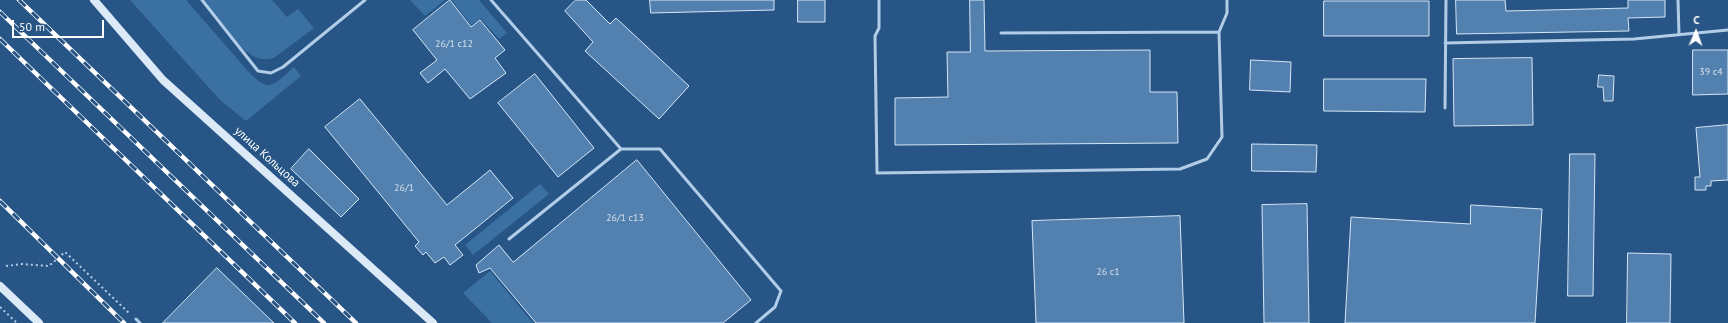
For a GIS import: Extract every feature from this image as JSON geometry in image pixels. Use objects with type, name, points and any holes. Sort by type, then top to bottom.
[{"type":"street","name":"улица Кольцова","points":[[94,0],[164,80],[433,323]]},
{"type":"street","points":[[0,286],[39,323]]},
{"type":"lane","points":[[202,0],[258,71],[271,73],[283,67],[365,0]]},
{"type":"lane","points":[[492,0],[621,149]]},
{"type":"lane","points":[[879,0],[879,28],[875,36],[877,173],[1180,169],[1207,159],[1222,137],[1219,32],[1227,13],[1227,0]]},
{"type":"lane","points":[[1445,108],[1446,0]]},
{"type":"lane","points":[[1678,0],[1679,34]]},
{"type":"lane","points":[[1445,43],[1634,39],[1728,30]]},
{"type":"lane","points":[[1001,33],[1219,32]]},
{"type":"lane","points":[[509,239],[621,149],[660,149],[782,291],[775,307],[756,323]]},
{"type":"lane","points":[[136,319],[140,323]]},
{"type":"path","points":[[6,266],[22,264],[49,266],[66,252],[136,319]]},
{"type":"path","points":[[0,307],[17,323]]},
{"type":"shaded area","points":[[130,0],[186,0],[254,78],[266,85],[271,85],[276,83],[294,67],[301,76],[246,121],[220,100]]},
{"type":"shaded area","points":[[203,0],[272,0],[287,17],[298,9],[314,28],[274,58],[259,58],[253,56],[241,47]]},
{"type":"shaded area","points":[[410,0],[445,0],[425,16]]},
{"type":"shaded area","points":[[452,0],[479,0],[507,33],[499,39],[481,19],[471,25]]},
{"type":"shaded area","points":[[540,184],[549,194],[473,255],[465,245]]},
{"type":"shaded area","points":[[490,271],[533,323],[492,323],[463,293]]},
{"type":"building","points":[[450,0],[471,27],[480,20],[505,50],[495,58],[506,73],[470,99],[445,69],[428,83],[420,73],[437,60],[413,30]]},
{"type":"building","points":[[576,0],[586,0],[610,24],[616,18],[689,86],[659,119],[585,51],[593,42],[565,11]]},
{"type":"building","points":[[650,0],[774,0],[774,10],[651,13]]},
{"type":"building","points":[[798,0],[825,0],[825,22],[798,22]]},
{"type":"building","points":[[970,0],[984,0],[985,51],[1150,50],[1150,92],[1177,92],[1178,143],[895,145],[895,98],[948,97],[947,52],[970,52]]},
{"type":"building","points":[[1456,0],[1505,0],[1506,11],[1628,8],[1628,0],[1665,0],[1665,17],[1628,18],[1629,31],[1457,34]]},
{"type":"building","points":[[1324,1],[1429,1],[1429,36],[1324,36]]},
{"type":"building","points":[[1693,50],[1728,50],[1728,94],[1693,95]]},
{"type":"building","points":[[1532,58],[1533,125],[1454,126],[1453,59]]},
{"type":"building","points":[[1251,60],[1291,62],[1290,92],[1250,90]]},
{"type":"building","points":[[535,74],[594,148],[558,177],[498,103]]},
{"type":"building","points":[[1599,75],[1614,76],[1613,101],[1604,101],[1603,87],[1598,87]]},
{"type":"building","points":[[1324,79],[1426,79],[1425,112],[1324,111]]},
{"type":"building","points":[[360,99],[447,205],[490,170],[513,198],[455,245],[463,255],[450,265],[444,257],[435,263],[426,252],[423,255],[415,246],[419,242],[325,127]]},
{"type":"building","points":[[1728,125],[1728,180],[1711,181],[1711,186],[1706,186],[1706,190],[1695,190],[1695,177],[1700,177],[1696,128]]},
{"type":"building","points":[[1252,144],[1317,145],[1316,172],[1252,171]]},
{"type":"building","points":[[309,149],[359,199],[341,217],[291,169]]},
{"type":"building","points":[[1570,154],[1595,154],[1593,296],[1568,296]]},
{"type":"building","points":[[637,160],[751,300],[723,323],[536,323],[490,268],[479,273],[476,265],[499,245],[513,262]]},
{"type":"building","points":[[1307,204],[1309,323],[1264,323],[1262,205]]},
{"type":"building","points":[[1471,205],[1542,209],[1535,323],[1345,323],[1351,217],[1470,224]]},
{"type":"building","points":[[1180,216],[1184,323],[1036,323],[1032,221]]},
{"type":"building","points":[[1628,253],[1671,254],[1670,323],[1627,323]]},
{"type":"building","points":[[217,268],[274,323],[163,323]]},
{"type":"railway","points":[[19,0],[356,323]]},
{"type":"railway","points":[[0,12],[324,323]]},
{"type":"railway","points":[[0,39],[295,323]]},
{"type":"railway","points":[[0,201],[124,323]]}]
